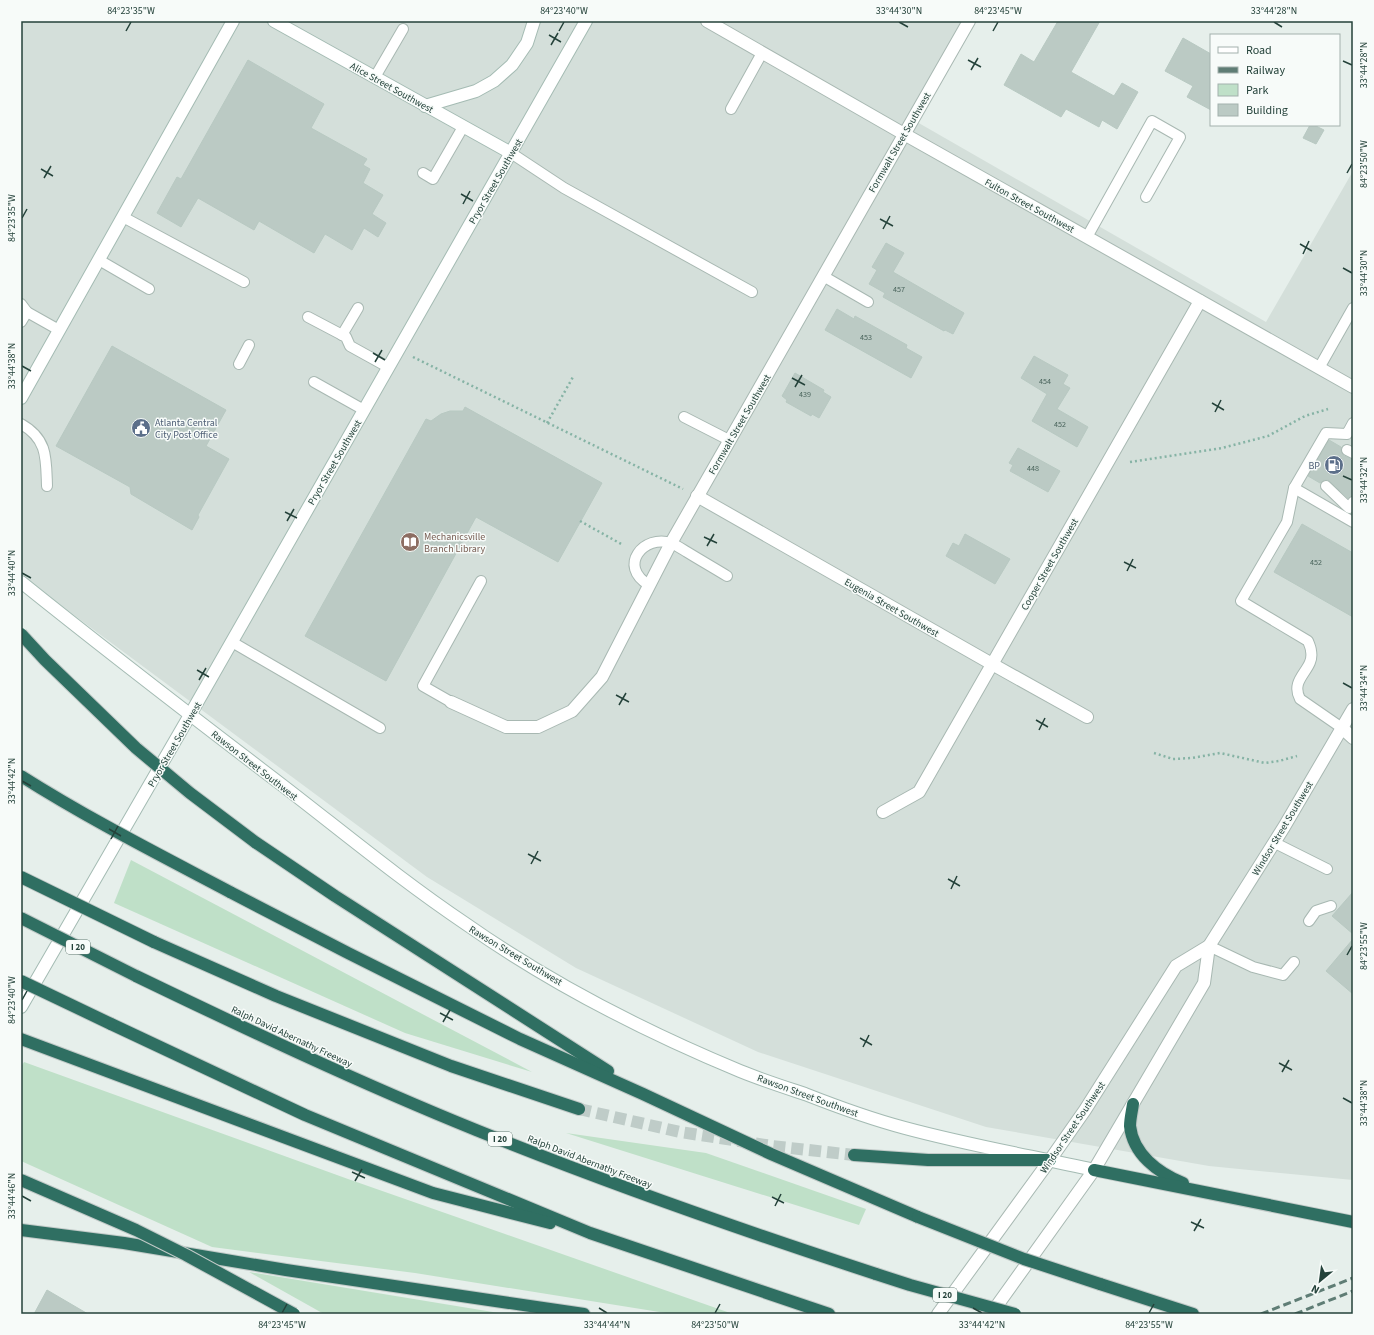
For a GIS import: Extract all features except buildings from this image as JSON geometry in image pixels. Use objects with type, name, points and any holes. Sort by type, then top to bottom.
[{"type":"highway","points":[[21,634],[45,660],[136,748],[190,793],[255,842],[335,896],[643,1094]]},
{"type":"highway","points":[[21,776],[50,795],[120,834],[348,953],[520,1038],[771,1154],[918,1217],[1024,1259],[1193,1314]]},
{"type":"highway","points":[[21,876],[154,942],[276,996],[451,1066],[579,1109]]},
{"type":"highway","name":"Ralph David Abernathy Freeway","points":[[21,918],[136,976],[296,1052],[474,1129],[575,1169],[748,1232],[932,1292],[1015,1314]]},
{"type":"highway","points":[[21,981],[305,1115],[590,1233],[829,1314]]},
{"type":"highway","points":[[21,1039],[433,1193],[590,1233]]},
{"type":"highway","points":[[1133,1104],[1130,1126],[1138,1150],[1155,1168],[1204,1192]]},
{"type":"highway","points":[[854,1155],[928,1160],[1050,1160]]},
{"type":"highway","points":[[1094,1170],[1353,1222]]},
{"type":"highway","points":[[21,1180],[136,1230],[294,1314]]},
{"type":"highway","points":[[21,1230],[124,1243],[293,1271],[584,1314]]},
{"type":"street","points":[[21,398],[233,21]]},
{"type":"street","name":"Alice Street Southwest","points":[[274,21],[510,153]]},
{"type":"street","points":[[425,106],[476,91],[494,81],[512,65],[527,43],[534,21]]},
{"type":"street","name":"Pryor Street Southwest","points":[[21,1007],[232,642],[586,21]]},
{"type":"street","name":"Fulton Street Southwest","points":[[707,21],[1353,388]]},
{"type":"street","name":"Formwalt Street Southwest","points":[[451,702],[506,727],[538,727],[572,711],[602,678],[649,585],[697,496],[969,21]]},
{"type":"street","name":"Cooper Street Southwest","points":[[883,812],[919,792],[1200,301]]},
{"type":"street","name":"Eugenia Street Southwest","points":[[697,496],[1088,717]]},
{"type":"street","name":"Rawson Street Southwest","points":[[21,582],[190,715],[415,888],[467,925],[523,961],[575,991],[629,1020],[687,1048],[742,1072],[849,1111],[903,1128],[960,1142],[1094,1170]]},
{"type":"street","name":"Windsor Street Southwest","points":[[991,1314],[1094,1170],[1204,983],[1209,946],[1275,842],[1353,710]]},
{"type":"street","points":[[1342,728],[1353,738]]},
{"type":"street","name":"Windsor Street Southwest","points":[[938,1314],[1085,1110],[1176,966],[1209,946]]},
{"type":"lane","points":[[375,77],[403,29]]},
{"type":"lane","points":[[731,109],[762,53]]},
{"type":"lane","points":[[1087,237],[1152,120],[1180,136],[1146,197]]},
{"type":"lane","points":[[423,173],[433,179],[463,127]]},
{"type":"lane","points":[[510,153],[564,188],[752,292]]},
{"type":"lane","points":[[123,217],[244,282]]},
{"type":"lane","points":[[99,260],[149,289]]},
{"type":"lane","points":[[823,276],[868,302]]},
{"type":"lane","points":[[21,322],[24,308],[59,330]]},
{"type":"lane","points":[[342,335],[358,308]]},
{"type":"lane","points":[[1319,368],[1353,308]]},
{"type":"lane","points":[[308,317],[346,337],[350,346],[388,367]]},
{"type":"lane","points":[[238,364],[249,345]]},
{"type":"lane","points":[[314,382],[364,410]]},
{"type":"lane","points":[[684,417],[729,440]]},
{"type":"lane","points":[[1342,728],[1300,699],[1297,692],[1297,686],[1311,660],[1311,650],[1308,641],[1241,601],[1287,522],[1294,488],[1326,433],[1350,436],[1353,423]]},
{"type":"lane","points":[[21,424],[31,429],[44,447],[47,486]]},
{"type":"lane","points":[[1326,486],[1350,511]]},
{"type":"lane","points":[[1294,488],[1350,511]]},
{"type":"lane","points":[[649,585],[636,573],[634,564],[636,556],[650,543],[671,543],[727,576]]},
{"type":"lane","points":[[451,702],[423,686],[481,581]]},
{"type":"lane","points":[[232,642],[380,728]]},
{"type":"lane","points":[[1275,842],[1327,869]]},
{"type":"lane","points":[[1309,921],[1316,911],[1331,906]]},
{"type":"lane","points":[[1209,946],[1253,967],[1283,975],[1294,962]]},
{"type":"path","points":[[398,350],[697,496]]},
{"type":"path","points":[[547,423],[573,377]]},
{"type":"path","points":[[1130,462],[1222,448],[1268,436],[1305,416],[1328,409]]},
{"type":"path","points":[[580,521],[623,545]]},
{"type":"path","points":[[1154,753],[1173,759],[1192,758],[1220,753],[1265,763],[1297,756]]},
{"type":"shaded area","points":[[21,21],[974,21],[917,122],[1266,322],[1353,171],[1353,1180],[1209,1166],[986,1127],[758,1052],[576,968],[427,877],[32,584],[21,573]]},
{"type":"green space","points":[[131,860],[532,1072],[405,1033],[114,903]]},
{"type":"green space","points":[[24,1062],[348,1179],[733,1314],[672,1314],[415,1273],[212,1247],[21,1161],[21,1067]]},
{"type":"green space","points":[[566,1133],[706,1153],[866,1209],[859,1225]]},
{"type":"green space","points":[[249,1272],[505,1314],[324,1314]]},
{"type":"tunnel","points":[[579,1109],[680,1132],[772,1146],[854,1155]]},
{"type":"railway","points":[[1261,1314],[1353,1278]]},
{"type":"railway","points":[[1295,1314],[1353,1291]]},
{"type":"place","name":"Atlanta Central City Post Office","points":[[141,428]]},
{"type":"place","name":"BP","points":[[1334,465]]},
{"type":"place","name":"Mechanicsville Branch Library","points":[[410,542]]}]
